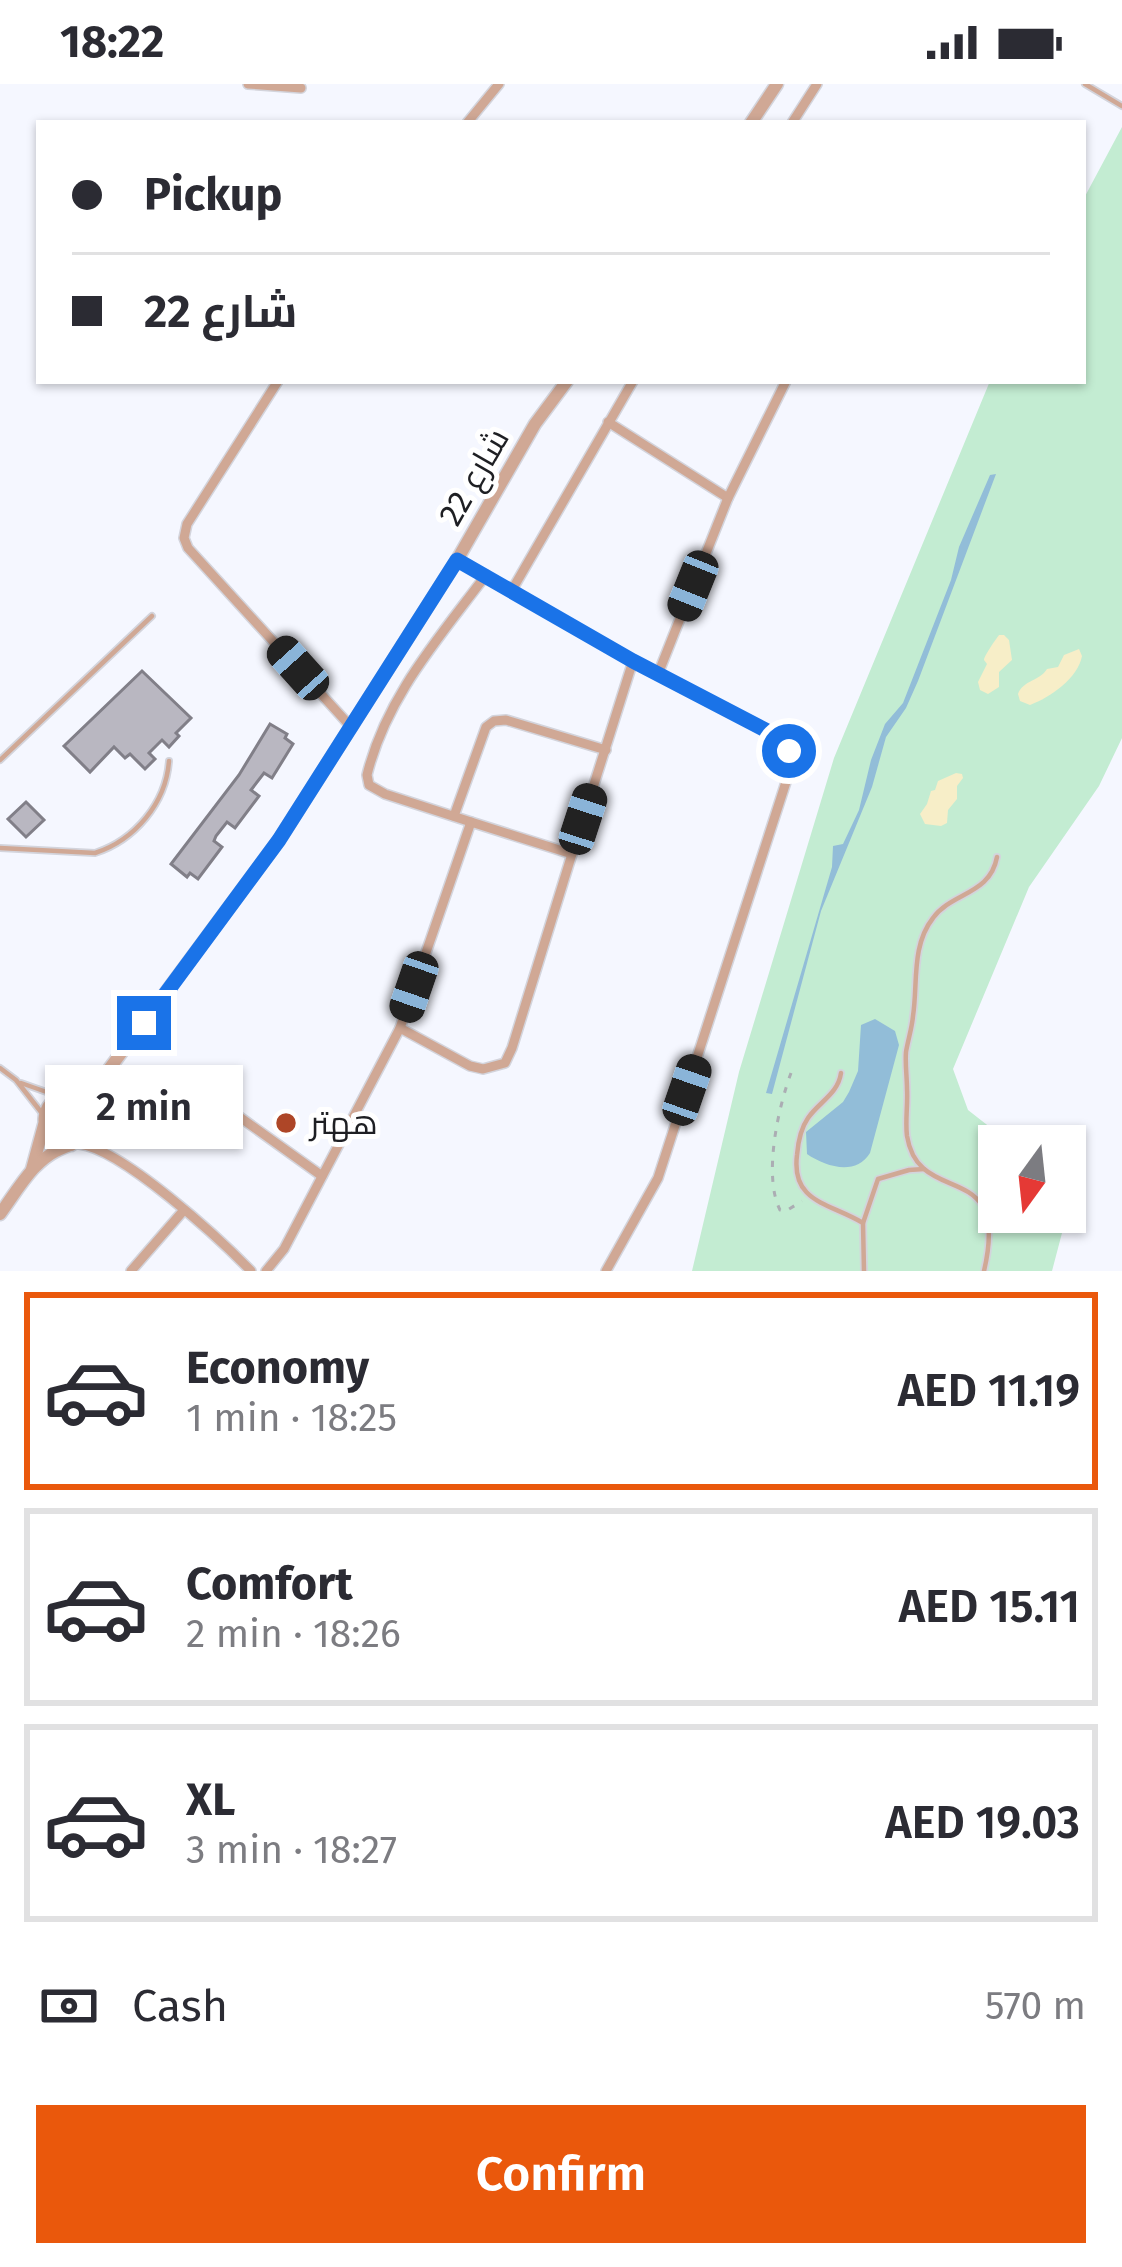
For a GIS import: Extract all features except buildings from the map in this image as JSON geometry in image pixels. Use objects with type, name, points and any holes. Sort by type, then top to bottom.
[{"type":"street","points":[[248,84],[301,88]]},
{"type":"street","points":[[469,120],[499,84]]},
{"type":"street","points":[[753,120],[777,84]]},
{"type":"street","points":[[794,120],[817,84]]},
{"type":"street","points":[[276,384],[187,524],[184,538],[188,548],[352,728]]},
{"type":"street","name":"شارع 22","points":[[93,1119],[104,1076],[279,840],[565,384]]},
{"type":"street","points":[[512,590],[631,384]]},
{"type":"street","points":[[658,674],[728,498],[784,384]]},
{"type":"street","points":[[608,422],[728,498]]},
{"type":"street","points":[[457,560],[773,734],[789,751],[787,779],[658,1178],[606,1271]]},
{"type":"street","points":[[487,575],[388,712],[367,775],[369,785],[572,854]]},
{"type":"street","points":[[400,1028],[470,1066],[483,1069],[505,1063],[633,661]]},
{"type":"street","points":[[454,816],[486,727],[494,721],[506,720],[606,750]]},
{"type":"street","points":[[266,1271],[284,1249],[400,1028],[471,822]]},
{"type":"street","name":"شارع 22","points":[[67,1096],[104,1076]]},
{"type":"street","points":[[195,1085],[322,1176]]},
{"type":"street","points":[[32,1170],[50,1105],[67,1096],[86,1102],[99,1139],[115,1157],[224,1243],[251,1271]]},
{"type":"street","points":[[0,1214],[32,1170],[57,1150],[87,1137],[93,1119]]},
{"type":"street","points":[[45,1120],[54,1140],[92,1146],[115,1157]]},
{"type":"street","points":[[131,1271],[184,1210]]},
{"type":"lane","points":[[1085,84],[1122,106]]},
{"type":"lane","points":[[0,760],[152,616]]},
{"type":"lane","points":[[0,848],[95,853],[110,848],[130,835],[152,810],[168,777],[169,761]]},
{"type":"lane","points":[[984,1271],[991,1232],[982,1204],[961,1187],[924,1169],[908,1138],[906,1056],[917,959],[929,922],[941,908],[977,888],[992,873],[997,857]]},
{"type":"lane","points":[[0,1068],[45,1093],[67,1096]]},
{"type":"lane","points":[[841,1072],[839,1084],[807,1120],[796,1165],[800,1188],[808,1196],[863,1223]]},
{"type":"lane","points":[[16,1080],[45,1120]]},
{"type":"lane","points":[[863,1271],[863,1223],[878,1179],[924,1169]]},
{"type":"path","points":[[791,1073],[774,1152],[776,1205],[786,1211],[808,1196]]},
{"type":"green space","points":[[1122,127],[1122,738],[1099,786],[1029,887],[953,1069],[968,1110],[987,1125],[978,1125],[978,1233],[1062,1233],[1052,1271],[692,1271],[739,1072],[834,758],[989,384],[1086,384],[1086,194]]},
{"type":"sand","points":[[999,635],[1009,640],[1012,660],[999,672],[999,687],[988,694],[978,682]]},
{"type":"sand","points":[[1079,649],[1079,664],[1062,686],[1030,705],[1020,701],[1018,694],[1024,686]]},
{"type":"sand","points":[[956,773],[963,778],[947,823],[925,824],[920,814],[931,791],[938,781]]},
{"type":"water","points":[[996,474],[918,681],[886,737],[872,787],[821,911],[772,1094],[766,1093],[832,867],[833,846],[843,844],[859,810],[885,724],[903,703],[951,580],[959,547],[990,475]]},
{"type":"water","points":[[875,1019],[895,1031],[899,1045],[870,1153],[849,1167],[823,1163],[807,1154],[806,1132],[843,1102],[858,1071],[861,1025]]},
{"type":"place","name":"ههتر","points":[[286,1123]]},
{"type":"route","points":[[144,1023],[279,840],[457,560],[773,734],[789,751]]}]
